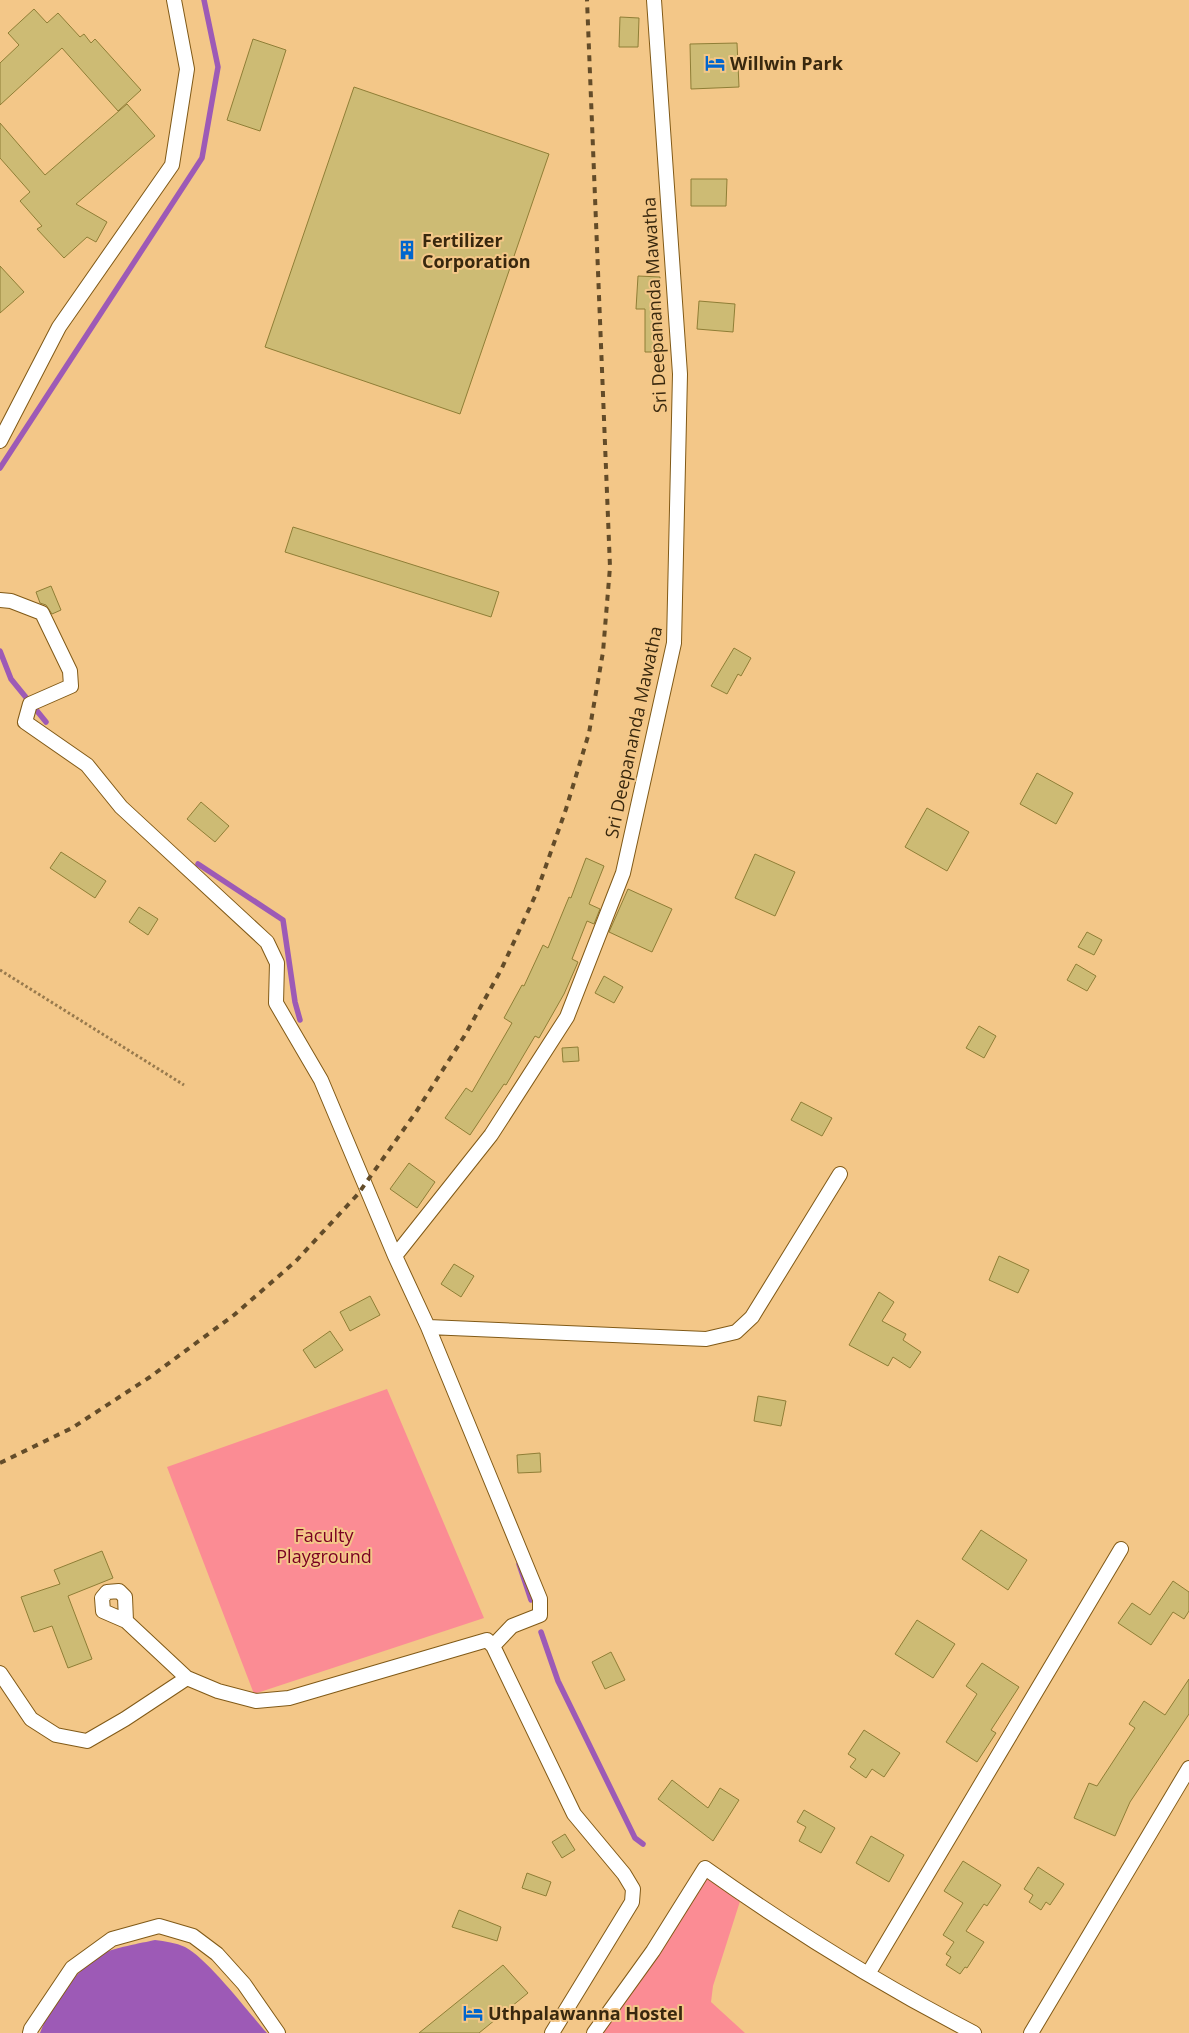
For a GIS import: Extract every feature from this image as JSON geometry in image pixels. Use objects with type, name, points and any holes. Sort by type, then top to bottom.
[{"type":"street","points":[[0,441],[59,327],[172,166],[187,69],[174,0]]},
{"type":"street","name":"Sri Deepananda Mawatha","points":[[395,1256],[491,1136],[567,1018],[623,873],[674,643],[680,374],[654,0]]},
{"type":"street","points":[[0,600],[11,601],[42,613],[70,671],[71,686],[36,701],[25,722],[87,765],[121,807],[267,942],[277,964],[276,1003],[321,1080],[395,1256],[428,1328],[540,1599],[540,1615],[512,1626],[493,1646]]},
{"type":"street","points":[[428,1328],[706,1339],[736,1332],[752,1317],[840,1174]]},
{"type":"street","points":[[868,1974],[1121,1549]]},
{"type":"street","points":[[126,1621],[187,1678],[218,1691],[256,1701],[289,1698],[487,1640],[493,1646],[574,1814],[624,1874],[633,1889],[632,1902],[552,2033]]},
{"type":"street","points":[[0,1673],[31,1719],[56,1735],[87,1741],[125,1719],[187,1678]]},
{"type":"street","points":[[1031,2033],[1189,1768]]},
{"type":"street","points":[[594,2033],[653,1950],[705,1868],[742,1895],[868,1974],[974,2033]]},
{"type":"street","points":[[30,2033],[72,1968],[112,1939],[159,1926],[193,1936],[217,1954],[244,1984],[278,2033]]},
{"type":"path","points":[[0,970],[184,1086]]},
{"type":"green space","name":"Faculty Playground","points":[[387,1389],[484,1618],[254,1694],[167,1467]]},
{"type":"green space","points":[[705,1868],[742,1895],[713,1986],[711,2002],[745,2033],[594,2033]]},
{"type":"shaded area","points":[[155,1940],[178,1944],[194,1953],[228,1987],[267,2033],[40,2033],[57,1999],[82,1970],[102,1954]]},
{"type":"building","points":[[34,9],[47,23],[58,13],[80,37],[84,34],[91,43],[95,39],[141,90],[118,111],[62,48],[0,105],[0,63],[19,45],[8,33]]},
{"type":"building","points":[[620,17],[639,18],[638,47],[619,47]]},
{"type":"building","points":[[253,39],[286,50],[260,131],[227,120]]},
{"type":"building","points":[[737,43],[739,87],[691,89],[690,44]]},
{"type":"building","name":"Fertilizer Corporation","points":[[354,87],[549,154],[460,414],[265,347]]},
{"type":"building","points":[[127,104],[155,136],[76,204],[107,222],[96,242],[87,237],[64,258],[37,229],[42,226],[20,201],[30,192],[0,158],[0,123],[45,175]]},
{"type":"building","points":[[691,179],[727,179],[726,206],[691,206]]},
{"type":"building","points":[[0,266],[24,292],[0,313]]},
{"type":"building","points":[[638,276],[660,277],[659,352],[645,352],[645,309],[636,309]]},
{"type":"building","points":[[699,301],[735,304],[733,332],[697,329]]},
{"type":"building","points":[[293,527],[499,592],[491,617],[285,552]]},
{"type":"building","points":[[51,586],[61,610],[52,614],[46,605],[40,603],[36,592]]},
{"type":"building","points":[[734,648],[751,658],[741,676],[738,674],[727,694],[711,686]]},
{"type":"building","points":[[1037,773],[1073,793],[1056,824],[1020,804]]},
{"type":"building","points":[[201,802],[229,826],[215,842],[187,819]]},
{"type":"building","points":[[927,808],[969,832],[947,871],[905,847]]},
{"type":"building","points":[[61,852],[106,881],[95,898],[50,868]]},
{"type":"building","points":[[755,854],[795,872],[775,916],[735,898]]},
{"type":"building","points":[[586,858],[604,866],[589,904],[600,909],[594,924],[587,921],[572,959],[578,962],[564,994],[539,1038],[535,1036],[506,1085],[504,1084],[470,1135],[445,1118],[466,1088],[472,1092],[512,1023],[504,1018],[522,985],[524,986],[543,945],[548,948],[569,897],[571,898]]},
{"type":"building","points":[[628,889],[672,909],[652,952],[609,932]]},
{"type":"building","points":[[139,907],[158,919],[148,935],[129,922]]},
{"type":"building","points":[[1087,932],[1102,940],[1094,955],[1078,947]]},
{"type":"building","points":[[1076,964],[1096,976],[1087,991],[1067,980]]},
{"type":"building","points":[[604,976],[623,987],[614,1003],[595,993]]},
{"type":"building","points":[[979,1026],[996,1036],[984,1058],[966,1048]]},
{"type":"building","points":[[578,1047],[579,1061],[563,1062],[562,1048]]},
{"type":"building","points":[[801,1102],[832,1118],[822,1136],[791,1120]]},
{"type":"building","points":[[409,1163],[435,1182],[417,1208],[390,1189]]},
{"type":"building","points":[[999,1256],[1029,1270],[1018,1293],[989,1280]]},
{"type":"building","points":[[454,1264],[474,1276],[461,1297],[441,1284]]},
{"type":"building","points":[[879,1292],[894,1302],[882,1321],[906,1334],[903,1340],[921,1352],[910,1368],[893,1357],[888,1366],[849,1345]]},
{"type":"building","points":[[370,1296],[380,1315],[350,1331],[340,1312]]},
{"type":"building","points":[[330,1331],[343,1350],[315,1368],[303,1350]]},
{"type":"building","points":[[758,1396],[786,1401],[781,1426],[754,1421]]},
{"type":"building","points":[[540,1453],[541,1472],[518,1473],[517,1455]]},
{"type":"building","points":[[981,1530],[1027,1560],[1008,1590],[962,1559]]},
{"type":"building","points":[[102,1551],[113,1578],[68,1596],[92,1659],[68,1668],[52,1626],[34,1632],[21,1597],[60,1584],[54,1570]]},
{"type":"building","points":[[1173,1581],[1189,1592],[1189,1611],[1184,1619],[1173,1612],[1151,1645],[1118,1623],[1132,1603],[1150,1615]]},
{"type":"building","points":[[917,1620],[955,1644],[933,1678],[895,1654]]},
{"type":"building","points":[[611,1652],[625,1680],[605,1689],[592,1662]]},
{"type":"building","points":[[982,1663],[1019,1687],[991,1730],[996,1733],[977,1762],[946,1742],[977,1694],[966,1686]]},
{"type":"building","points":[[1189,1679],[1189,1714],[1130,1802],[1115,1836],[1074,1818],[1089,1783],[1097,1786],[1135,1728],[1129,1724],[1144,1701],[1165,1715]]},
{"type":"building","points":[[864,1730],[900,1753],[884,1777],[872,1769],[866,1778],[850,1767],[856,1759],[848,1754]]},
{"type":"building","points":[[672,1780],[708,1808],[720,1788],[739,1800],[713,1841],[658,1799]]},
{"type":"building","points":[[804,1810],[835,1828],[821,1853],[799,1841],[806,1827],[797,1822]]},
{"type":"building","points":[[565,1834],[575,1850],[562,1858],[552,1842]]},
{"type":"building","points":[[871,1836],[904,1855],[889,1882],[856,1863]]},
{"type":"building","points":[[963,1861],[1001,1885],[987,1906],[984,1904],[966,1931],[984,1942],[967,1968],[965,1967],[960,1974],[946,1965],[951,1957],[946,1954],[954,1942],[943,1935],[963,1903],[944,1891]]},
{"type":"building","points":[[1038,1867],[1064,1884],[1050,1905],[1046,1902],[1041,1910],[1029,1902],[1033,1895],[1024,1889]]},
{"type":"building","points":[[527,1873],[551,1882],[546,1896],[522,1888]]},
{"type":"building","points":[[459,1910],[501,1927],[497,1941],[452,1927]]},
{"type":"building","name":"Uthpalawanna Hostel","points":[[503,1965],[528,1993],[479,2033],[419,2033]]},
{"type":"waterway","points":[[0,468],[202,158],[218,67],[204,0]]},
{"type":"waterway","points":[[0,651],[11,679],[46,722]]},
{"type":"waterway","points":[[198,864],[283,920],[295,1002],[300,1020]]},
{"type":"waterway","points":[[519,1564],[531,1600]]},
{"type":"waterway","points":[[541,1632],[558,1681],[635,1838],[643,1844]]},
{"type":"railway","points":[[0,1463],[72,1428],[150,1377],[234,1315],[296,1261],[358,1194],[416,1112],[465,1035],[501,970],[536,894],[566,809],[589,733],[603,652],[610,567],[587,0]]},
{"type":"place","name":"Willwin Park","points":[[715,63]]},
{"type":"place","name":"Fertilizer Corporation","points":[[407,250]]},
{"type":"place","name":"Uthpalawanna Hostel","points":[[473,2013]]}]
